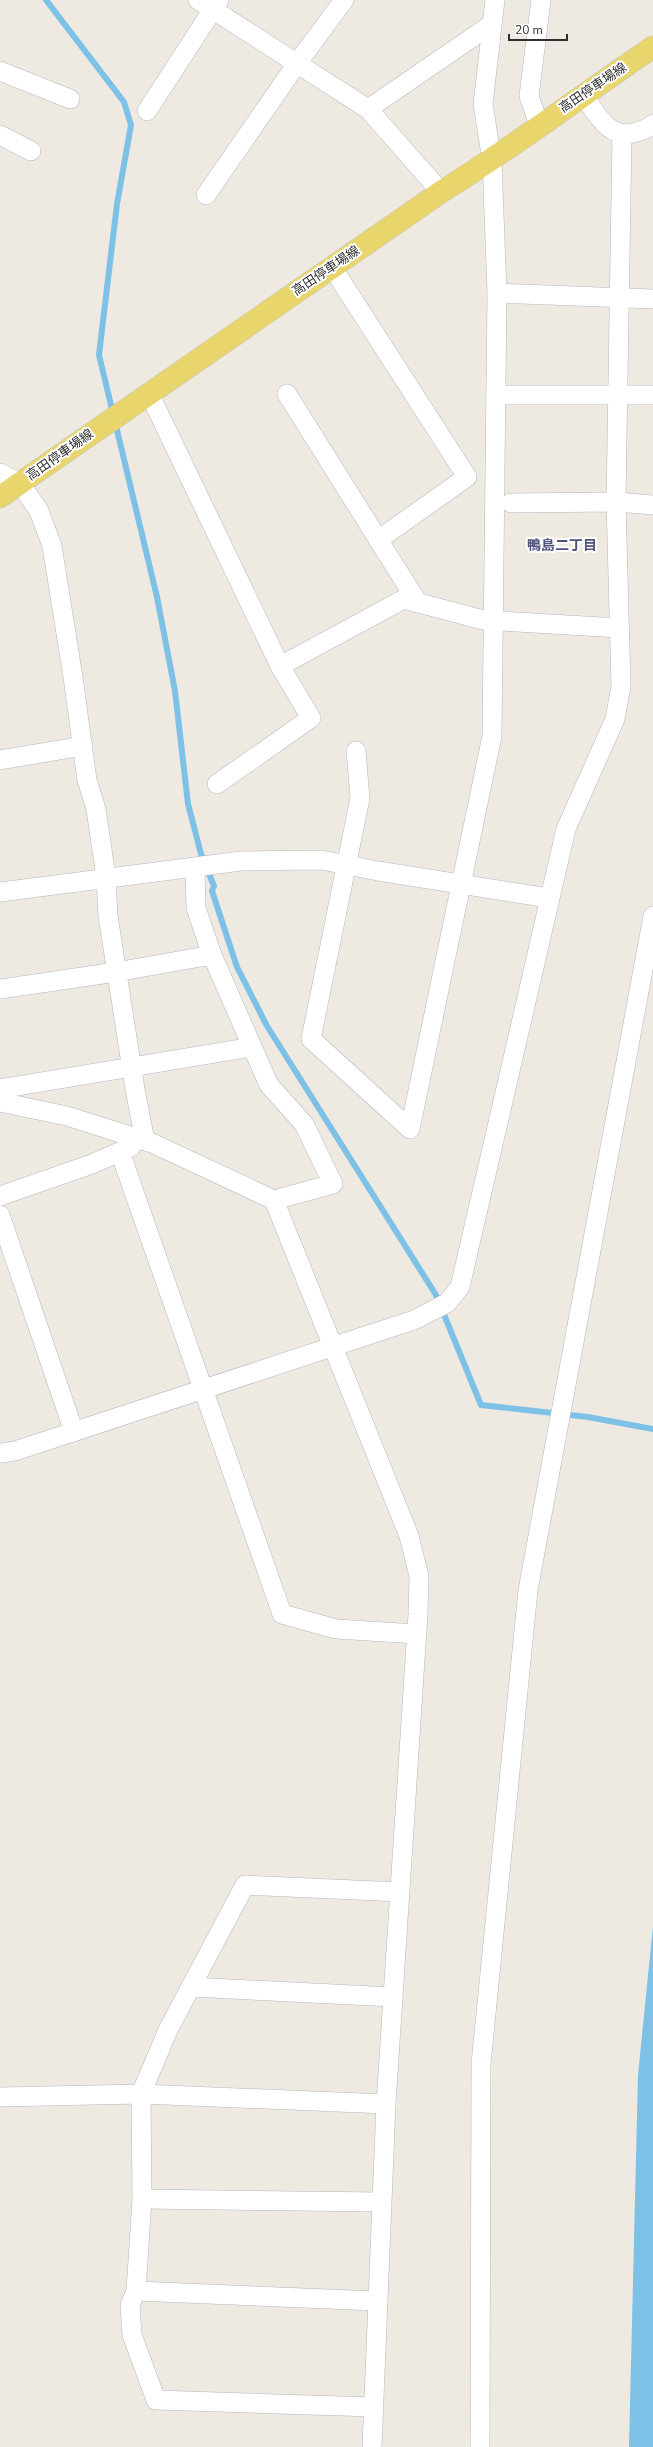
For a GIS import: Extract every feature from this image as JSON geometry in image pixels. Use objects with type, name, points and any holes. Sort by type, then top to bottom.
[{"type":"main road","name":"高田停車場線","points":[[0,497],[332,266],[441,192],[492,161],[540,125],[653,47]]},
{"type":"street","points":[[206,195],[298,62],[344,0]]},
{"type":"street","points":[[356,751],[360,798],[348,865],[311,1039],[410,1129],[492,736],[497,294],[492,161],[483,104],[495,0]]},
{"type":"street","points":[[540,125],[529,96],[541,0]]},
{"type":"street","points":[[147,111],[210,3],[368,109],[441,192]]},
{"type":"street","points":[[368,109],[492,24]]},
{"type":"street","points":[[0,72],[70,99]]},
{"type":"street","points":[[583,95],[612,131],[622,134],[632,133],[649,128],[653,124]]},
{"type":"street","points":[[0,1453],[15,1451],[333,1348],[414,1320],[447,1303],[460,1287],[566,830],[615,719],[621,686],[616,502],[621,299],[622,134]]},
{"type":"street","points":[[0,135],[31,151]]},
{"type":"street","points":[[332,266],[467,477],[378,540]]},
{"type":"street","points":[[497,294],[653,299]]},
{"type":"street","points":[[149,393],[280,666],[311,718],[217,784]]},
{"type":"street","points":[[287,394],[418,602]]},
{"type":"street","points":[[496,395],[653,395]]},
{"type":"street","points":[[0,473],[19,483],[39,511],[52,546],[87,780],[96,809],[106,877],[108,916],[116,972],[145,1141]]},
{"type":"street","points":[[511,503],[616,502],[653,505]]},
{"type":"street","points":[[280,666],[404,599],[483,620],[619,628]]},
{"type":"street","points":[[0,760],[83,746]]},
{"type":"street","points":[[0,892],[106,877],[254,861],[322,860],[549,898]]},
{"type":"street","points":[[0,1102],[67,1116],[145,1141],[274,1200],[333,1184],[304,1124],[269,1085],[252,1047],[212,955],[196,908],[195,868]]},
{"type":"street","points":[[480,2447],[481,2064],[528,1590],[653,916]]},
{"type":"street","points":[[0,989],[116,972],[212,955]]},
{"type":"street","points":[[0,1089],[132,1069],[252,1047]]},
{"type":"street","points":[[0,1196],[120,1152],[145,1141]]},
{"type":"street","points":[[120,1152],[202,1390],[282,1614],[336,1629],[416,1634]]},
{"type":"street","points":[[274,1200],[409,1536],[419,1576],[386,2104],[372,2447]]},
{"type":"street","points":[[0,1216],[74,1432]]},
{"type":"street","points":[[373,2406],[156,2400],[132,2335],[130,2306],[136,2291],[142,2199],[141,2094],[168,2030],[245,1885],[400,1892]]},
{"type":"street","points":[[192,1987],[393,1997]]},
{"type":"street","points":[[0,2097],[141,2094],[386,2104]]},
{"type":"street","points":[[142,2199],[381,2202]]},
{"type":"street","points":[[136,2291],[377,2301]]},
{"type":"water","points":[[653,1926],[653,2447],[629,2447],[638,2075]]},
{"type":"waterway","points":[[46,0],[124,102],[131,125],[117,204],[99,355],[157,597],[175,691],[188,804],[201,854],[214,886],[212,891],[237,967],[267,1026],[436,1295],[481,1405],[588,1417],[653,1429]]},
{"type":"district","name":"鴨島二丁目","points":[[562,545]]}]
